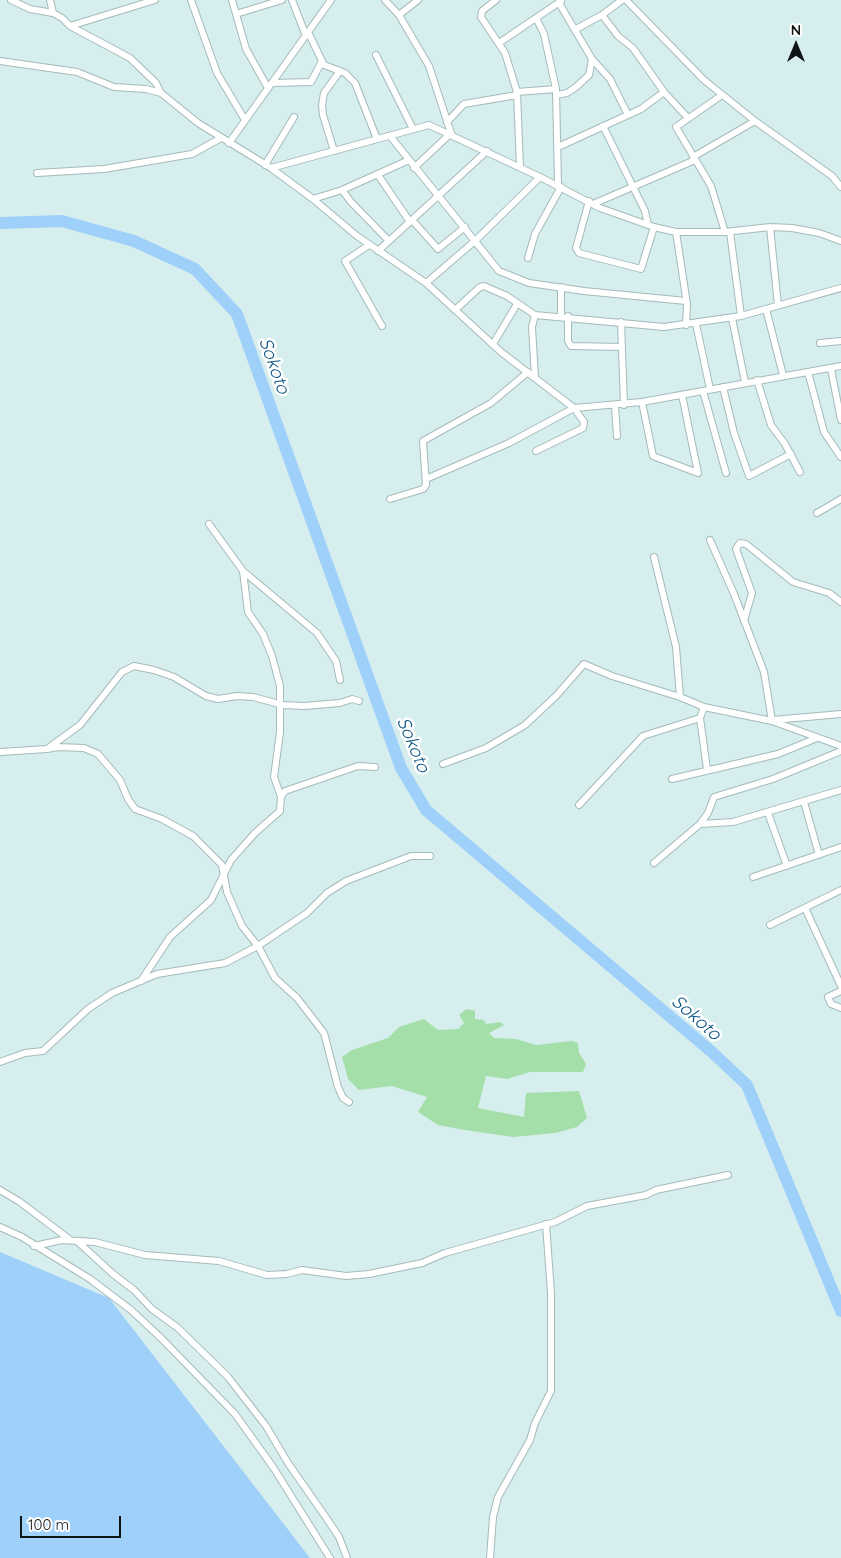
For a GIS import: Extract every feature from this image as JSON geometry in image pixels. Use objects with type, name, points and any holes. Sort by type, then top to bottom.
[{"type":"street","points":[[11,0],[30,9],[53,13],[70,26],[130,58],[156,82],[161,93]]},
{"type":"street","points":[[50,0],[53,13]]},
{"type":"street","points":[[70,26],[155,0]]},
{"type":"street","points":[[191,0],[217,73],[245,120]]},
{"type":"street","points":[[232,0],[246,49],[270,85]]},
{"type":"street","points":[[236,14],[282,0]]},
{"type":"street","points":[[292,0],[307,34],[322,60],[327,66],[340,71],[355,83],[378,139]]},
{"type":"street","points":[[229,143],[331,0]]},
{"type":"street","points":[[385,0],[399,15],[429,66],[451,133]]},
{"type":"street","points":[[399,15],[418,0]]},
{"type":"street","points":[[496,0],[482,11],[481,17],[500,43],[507,59],[517,94],[520,167]]},
{"type":"street","points":[[576,29],[624,0],[704,80],[755,121],[832,176],[841,187]]},
{"type":"street","points":[[500,43],[561,1],[592,59],[610,79],[628,115]]},
{"type":"street","points":[[602,15],[618,36],[633,48],[664,92],[688,118]]},
{"type":"street","points":[[528,258],[535,234],[560,186],[556,92],[544,34],[536,18]]},
{"type":"street","points":[[376,55],[413,128]]},
{"type":"street","points":[[447,122],[468,102],[517,94],[566,93],[576,87],[589,74],[592,59]]},
{"type":"street","points":[[270,85],[310,82],[322,60]]},
{"type":"street","points":[[0,61],[76,72],[114,87],[146,89],[161,93],[198,123],[268,167],[313,199],[369,245],[426,283],[492,344],[574,408],[584,422],[583,428],[536,451]]},
{"type":"street","points":[[334,151],[323,115],[323,98],[326,90],[340,71]]},
{"type":"street","points":[[558,147],[628,115],[664,92]]},
{"type":"street","points":[[722,95],[676,127],[711,186],[727,232],[742,316]]},
{"type":"street","points":[[268,167],[294,117]]},
{"type":"street","points":[[591,203],[633,187],[694,158],[755,121]]},
{"type":"street","points":[[268,167],[429,125],[451,133],[591,203],[651,226],[676,232],[727,232],[770,227],[792,228],[819,233],[841,241]]},
{"type":"street","points":[[591,203],[576,248],[579,253],[640,269],[651,226],[603,126]]},
{"type":"street","points":[[414,168],[451,133]]},
{"type":"street","points":[[390,136],[414,168],[476,240],[499,271],[529,283],[686,301]]},
{"type":"street","points":[[37,173],[104,169],[192,154],[221,138]]},
{"type":"street","points":[[378,251],[487,151]]},
{"type":"street","points":[[313,199],[342,190],[409,160]]},
{"type":"street","points":[[378,175],[411,221],[438,249],[465,227]]},
{"type":"street","points":[[426,283],[476,240],[540,177]]},
{"type":"street","points":[[342,190],[351,202],[389,241]]},
{"type":"street","points":[[770,227],[778,305]]},
{"type":"street","points":[[676,232],[686,301],[686,325]]},
{"type":"street","points":[[369,245],[346,258],[345,261],[382,326]]},
{"type":"street","points":[[455,310],[481,286],[495,290],[535,315],[565,316],[664,327],[742,316],[841,288]]},
{"type":"street","points":[[561,288],[568,341],[571,346],[622,347]]},
{"type":"street","points":[[492,344],[517,304]]},
{"type":"street","points":[[766,309],[783,375]]},
{"type":"street","points":[[535,315],[532,327],[535,378]]},
{"type":"street","points":[[732,318],[746,382]]},
{"type":"street","points":[[621,322],[624,405]]},
{"type":"street","points":[[696,324],[706,390],[726,473]]},
{"type":"street","points":[[820,343],[841,341]]},
{"type":"street","points":[[426,479],[509,443],[574,408],[624,405],[841,366]]},
{"type":"street","points":[[831,369],[841,420]]},
{"type":"street","points":[[390,499],[423,489],[426,485],[423,441],[491,403],[528,372]]},
{"type":"street","points":[[808,372],[824,432],[841,457]]},
{"type":"street","points":[[757,380],[771,426],[791,454],[800,472]]},
{"type":"street","points":[[723,386],[734,434],[749,476],[791,454]]},
{"type":"street","points":[[642,402],[652,456],[698,473],[682,395]]},
{"type":"street","points":[[614,406],[617,436]]},
{"type":"street","points":[[817,513],[841,499]]},
{"type":"street","points":[[209,524],[243,571],[317,633],[336,661],[340,680]]},
{"type":"street","points":[[710,540],[764,672],[772,720]]},
{"type":"street","points":[[744,621],[752,593],[736,549],[740,543],[746,544],[793,582],[829,593],[841,602]]},
{"type":"street","points":[[654,557],[676,647],[680,697]]},
{"type":"street","points":[[142,981],[170,937],[210,900],[224,872],[255,833],[280,811],[281,797],[274,777],[280,732],[280,686],[274,661],[263,634],[248,612],[243,571]]},
{"type":"street","points":[[443,764],[486,748],[525,726],[556,696],[584,664],[612,676],[680,697],[704,707],[772,720],[841,746]]},
{"type":"street","points":[[48,749],[80,725],[122,672],[134,666],[174,677],[206,696],[218,699],[237,696],[279,705],[304,706],[340,703],[352,699],[359,701]]},
{"type":"street","points":[[704,707],[700,718],[707,769]]},
{"type":"street","points":[[772,720],[841,714]]},
{"type":"street","points":[[578,805],[644,736],[700,718]]},
{"type":"street","points":[[672,779],[707,769],[740,764],[778,754],[817,738]]},
{"type":"street","points":[[0,752],[58,747],[84,748],[98,754],[120,780],[128,799],[135,809],[162,819],[193,836],[222,865],[224,882],[232,906],[242,926],[258,946],[275,978],[296,998],[324,1033],[338,1087],[343,1098],[348,1102]]},
{"type":"street","points":[[654,863],[700,824],[708,813],[714,797],[773,779],[841,751]]},
{"type":"street","points":[[281,797],[285,792],[358,766],[375,767]]},
{"type":"street","points":[[700,824],[733,822],[841,790]]},
{"type":"street","points":[[804,802],[819,855]]},
{"type":"street","points":[[768,813],[787,866]]},
{"type":"street","points":[[753,877],[841,847]]},
{"type":"street","points":[[0,1062],[25,1053],[43,1051],[100,999],[157,974],[225,963],[258,946],[306,913],[328,893],[346,881],[411,856],[430,856]]},
{"type":"street","points":[[770,925],[841,890]]},
{"type":"street","points":[[805,908],[841,986]]},
{"type":"street","points":[[841,990],[828,997],[831,1004],[841,1008]]},
{"type":"street","points":[[34,1246],[74,1240],[95,1242],[145,1255],[219,1261],[267,1275],[287,1274],[302,1270],[346,1276],[369,1274],[422,1263],[445,1254],[546,1224],[573,1214],[587,1206],[646,1195],[656,1190],[728,1175]]},
{"type":"street","points":[[0,1190],[74,1240],[134,1290],[152,1309],[178,1328],[228,1377],[266,1426],[288,1464],[339,1537],[347,1558]]},
{"type":"street","points":[[490,1558],[493,1517],[498,1497],[530,1440],[535,1423],[551,1391],[551,1293],[546,1224]]},
{"type":"street","points":[[0,1227],[90,1279],[153,1329],[235,1414],[273,1467],[330,1558]]},
{"type":"green space","points":[[466,1009],[475,1011],[475,1019],[484,1020],[486,1024],[500,1022],[504,1025],[489,1033],[494,1038],[516,1039],[536,1045],[572,1041],[578,1043],[579,1053],[586,1064],[583,1072],[530,1072],[507,1079],[486,1076],[478,1108],[524,1117],[526,1093],[579,1091],[587,1118],[577,1127],[555,1133],[513,1137],[465,1130],[438,1125],[418,1112],[427,1097],[392,1086],[359,1090],[348,1079],[342,1057],[352,1050],[388,1038],[399,1027],[424,1019],[438,1030],[458,1029],[464,1023],[459,1015]]},
{"type":"water","points":[[0,1252],[109,1298],[310,1558],[0,1558]]},
{"type":"waterway","name":"Sokoto","points":[[0,223],[62,221],[134,241],[195,269],[237,314],[401,768],[426,810],[713,1053],[747,1085],[841,1311]]}]
